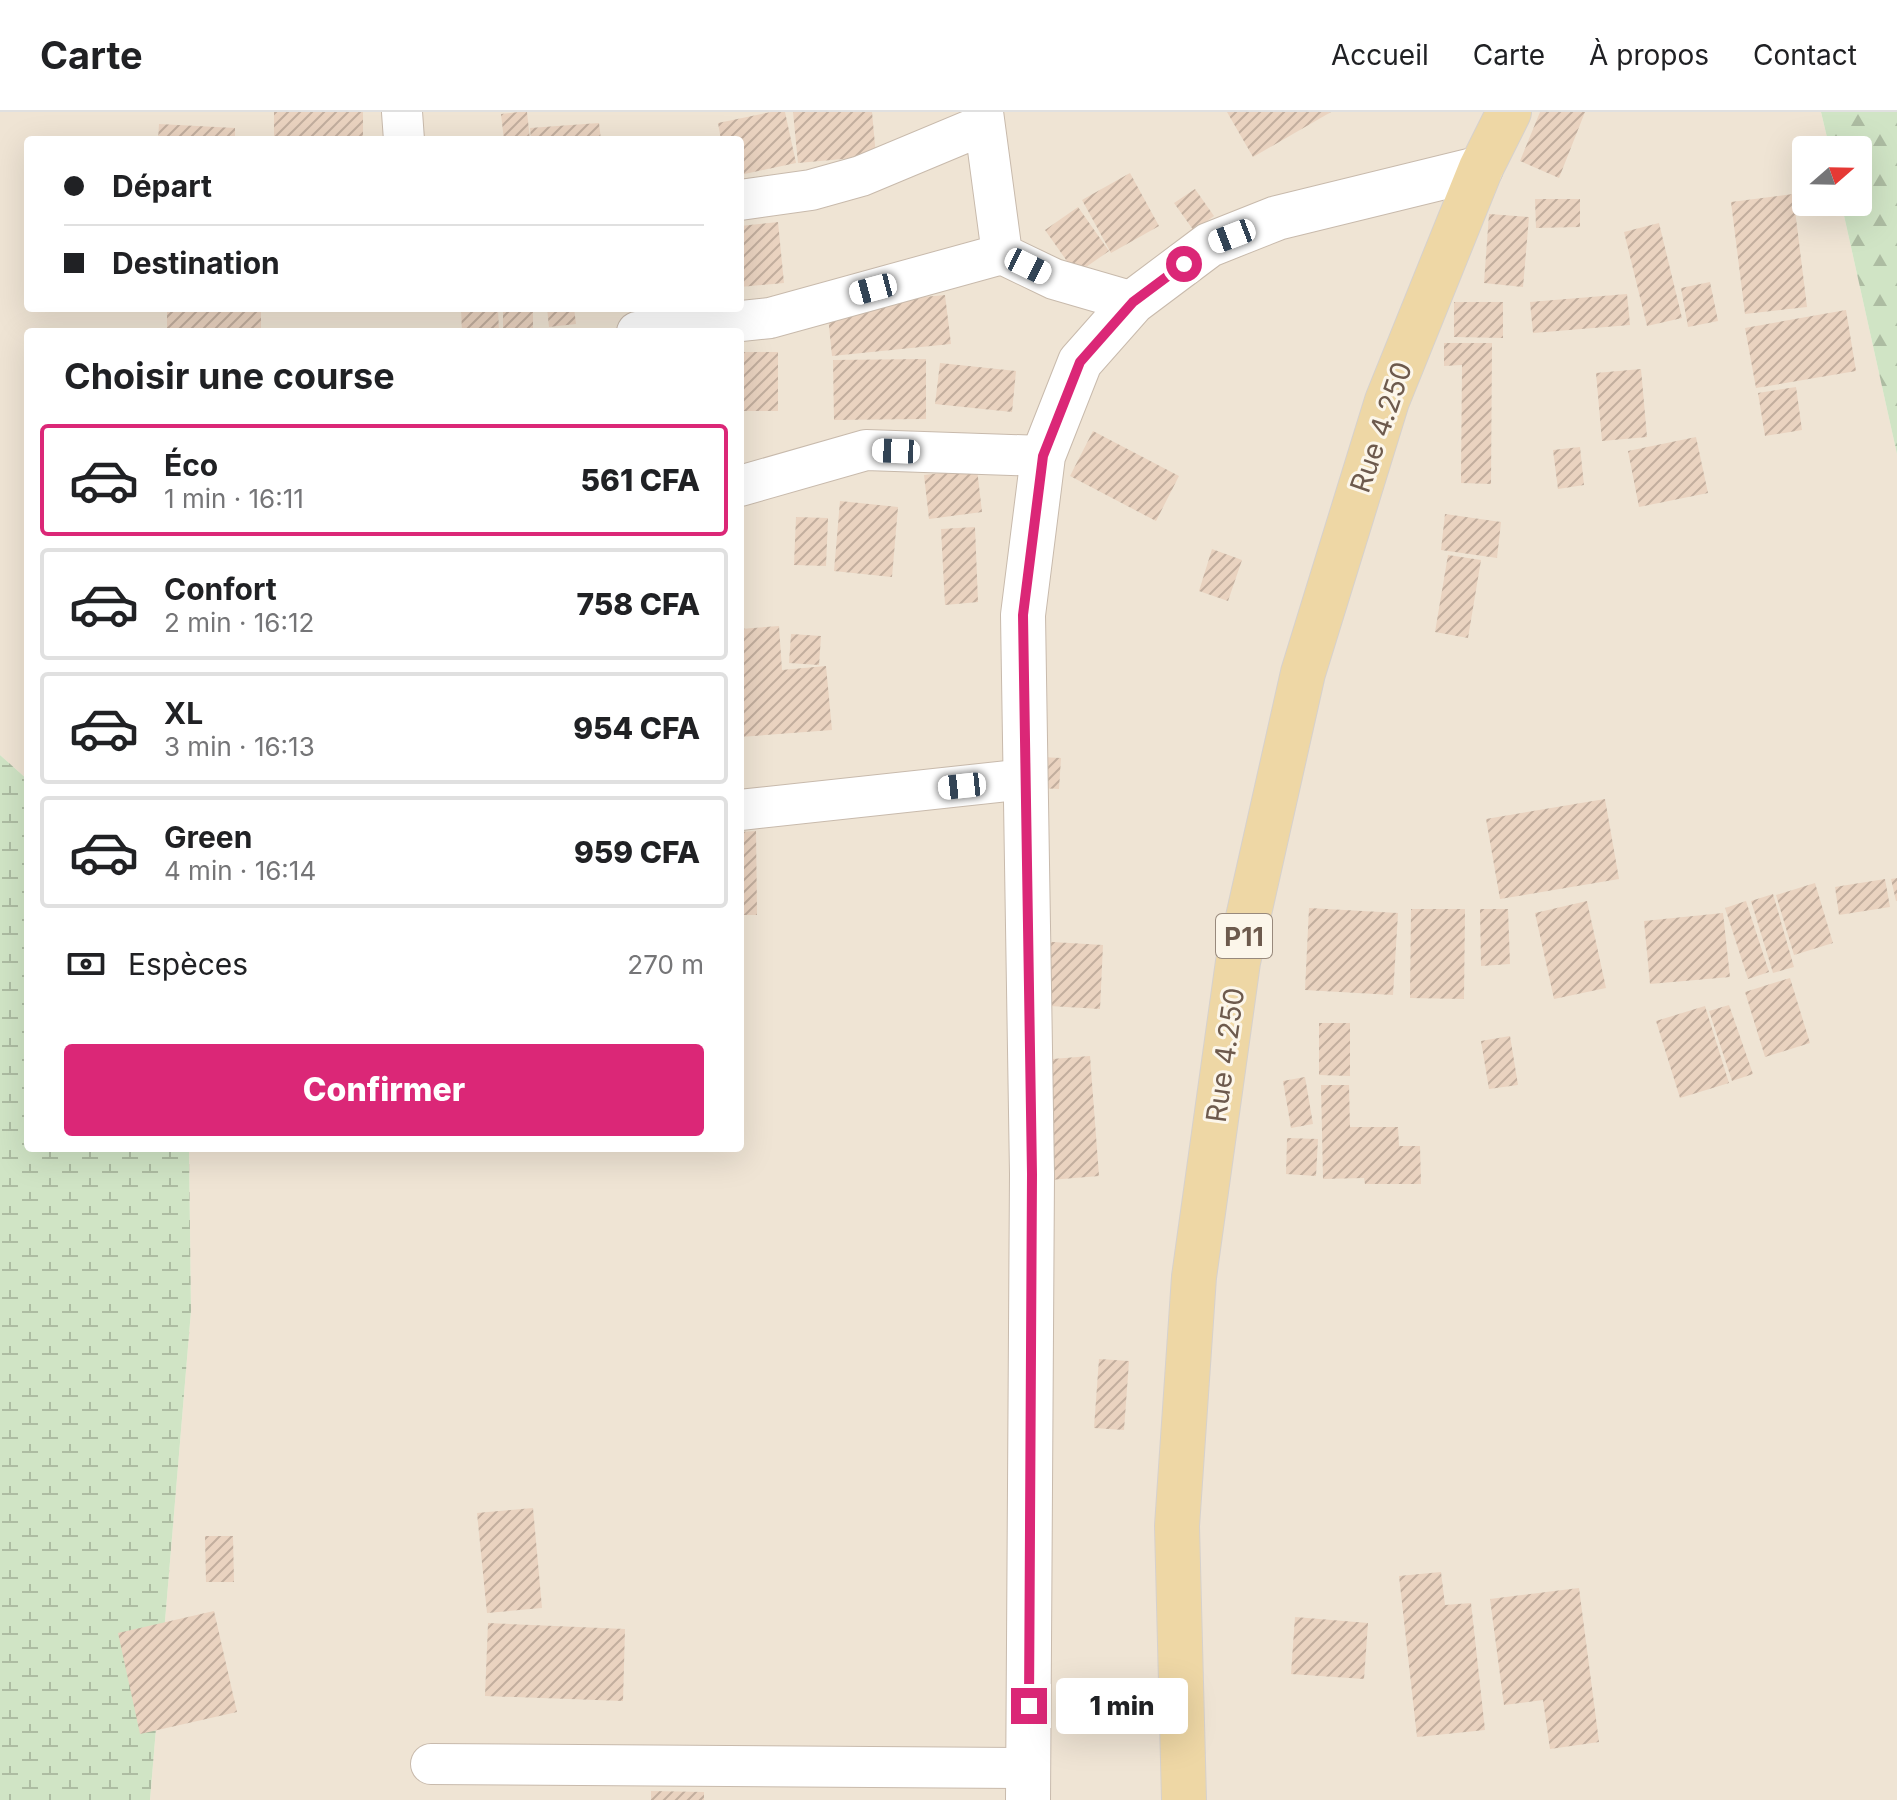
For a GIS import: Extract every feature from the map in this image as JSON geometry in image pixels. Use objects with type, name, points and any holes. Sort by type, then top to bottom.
[{"type":"main road","name":"Rue 4.250","points":[[1184,1800],[1177,1526],[1194,1277],[1238,962],[1303,673],[1387,401],[1481,168],[1509,112]]},
{"type":"street","points":[[402,112],[404,136]]},
{"type":"street","points":[[744,199],[811,190],[861,176],[983,119],[1002,254]]},
{"type":"street","points":[[431,1764],[1028,1784],[1032,1174],[1023,615],[1043,456],[1080,362],[1133,302],[1209,245],[1264,224],[1481,168]]},
{"type":"street","points":[[675,328],[770,318],[1002,254],[1054,279],[1133,302]]},
{"type":"street","points":[[744,485],[866,450],[1043,456]]},
{"type":"street","points":[[744,810],[1026,779]]},
{"type":"shaded area","points":[[0,112],[1821,112],[1827,136],[1792,136],[1792,216],[1844,216],[1897,454],[1897,1800],[150,1800],[191,1311],[189,1152],[744,1152],[744,328],[24,328],[24,776],[0,755]]},
{"type":"green space","points":[[1821,112],[1897,112],[1897,454],[1844,216],[1872,216],[1872,136],[1827,136]]},
{"type":"green space","points":[[0,755],[24,776],[24,1152],[189,1152],[191,1311],[150,1800],[0,1800]]},
{"type":"building","points":[[274,112],[363,112],[363,136],[274,136]]},
{"type":"building","points":[[527,112],[530,136],[504,136],[501,114]]},
{"type":"building","points":[[785,112],[796,163],[744,174],[744,136],[720,136],[718,123]]},
{"type":"building","points":[[793,112],[872,112],[876,156],[798,163]]},
{"type":"building","points":[[1227,112],[1331,112],[1253,157]]},
{"type":"building","points":[[1540,112],[1585,112],[1559,178],[1520,161]]},
{"type":"building","points":[[599,123],[601,136],[531,136],[530,128]]},
{"type":"building","points":[[159,124],[235,128],[235,136],[158,136]]},
{"type":"building","points":[[1130,173],[1159,226],[1111,253],[1082,200]]},
{"type":"building","points":[[1195,189],[1214,216],[1194,231],[1174,203]]},
{"type":"building","points":[[1792,194],[1792,216],[1796,216],[1807,307],[1745,314],[1731,202]]},
{"type":"building","points":[[1535,199],[1580,199],[1580,227],[1536,228]]},
{"type":"building","points":[[1078,207],[1109,251],[1076,274],[1045,230]]},
{"type":"building","points":[[1489,214],[1529,217],[1523,287],[1484,283]]},
{"type":"building","points":[[778,222],[784,283],[744,287],[744,226]]},
{"type":"building","points":[[1659,223],[1682,318],[1647,326],[1624,232]]},
{"type":"building","points":[[1710,282],[1718,321],[1688,327],[1681,288]]},
{"type":"building","points":[[1627,294],[1630,325],[1533,333],[1530,302]]},
{"type":"building","points":[[945,295],[951,344],[832,356],[827,306]]},
{"type":"building","points":[[1454,302],[1503,302],[1503,338],[1454,337]]},
{"type":"building","points":[[1846,310],[1856,371],[1756,388],[1745,328]]},
{"type":"building","points":[[167,312],[261,312],[261,328],[167,328]]},
{"type":"building","points":[[461,312],[498,312],[499,328],[462,328]]},
{"type":"building","points":[[503,312],[533,312],[533,328],[503,328]]},
{"type":"building","points":[[547,312],[574,312],[576,324],[549,327]]},
{"type":"building","points":[[1444,343],[1492,343],[1491,484],[1461,483],[1462,365],[1444,366]]},
{"type":"building","points":[[744,352],[778,352],[778,411],[744,411]]},
{"type":"building","points":[[926,359],[926,419],[834,420],[833,360]]},
{"type":"building","points":[[940,363],[1016,371],[1012,412],[935,404]]},
{"type":"building","points":[[1641,369],[1647,437],[1602,441],[1596,373]]},
{"type":"building","points":[[1796,387],[1802,430],[1765,436],[1758,393]]},
{"type":"building","points":[[1093,431],[1179,476],[1156,521],[1070,476]]},
{"type":"building","points":[[1696,437],[1708,493],[1639,507],[1628,451]]},
{"type":"building","points":[[1580,447],[1584,485],[1558,489],[1553,450]]},
{"type":"building","points":[[977,469],[982,512],[929,519],[924,475]]},
{"type":"building","points":[[840,501],[898,507],[892,577],[834,571]]},
{"type":"building","points":[[1445,514],[1501,522],[1497,558],[1441,550]]},
{"type":"building","points":[[796,517],[828,518],[826,566],[794,565]]},
{"type":"building","points":[[975,527],[978,602],[945,605],[941,529]]},
{"type":"building","points":[[1212,549],[1242,560],[1228,601],[1199,591]]},
{"type":"building","points":[[1448,555],[1481,560],[1468,638],[1435,632]]},
{"type":"building","points":[[779,626],[782,670],[826,666],[832,730],[744,737],[744,629]]},
{"type":"building","points":[[791,634],[821,636],[819,665],[789,663]]},
{"type":"building","points":[[1041,757],[1061,758],[1059,789],[1039,788]]},
{"type":"building","points":[[1605,799],[1619,879],[1500,899],[1486,819]]},
{"type":"building","points":[[756,831],[757,915],[744,915],[744,832]]},
{"type":"building","points":[[1897,878],[1897,901],[1896,901],[1891,879]]},
{"type":"building","points":[[1885,879],[1890,907],[1839,915],[1835,887]]},
{"type":"building","points":[[1815,883],[1833,943],[1794,955],[1776,895]]},
{"type":"building","points":[[1773,894],[1794,967],[1773,973],[1751,901]]},
{"type":"building","points":[[1587,901],[1606,988],[1554,999],[1535,913]]},
{"type":"building","points":[[1746,901],[1769,972],[1748,979],[1725,908]]},
{"type":"building","points":[[1309,908],[1398,913],[1393,995],[1305,990]]},
{"type":"building","points":[[1411,909],[1465,909],[1464,999],[1410,998]]},
{"type":"building","points":[[1480,909],[1508,909],[1510,964],[1481,966]]},
{"type":"building","points":[[1723,913],[1730,977],[1650,984],[1644,921]]},
{"type":"building","points":[[1036,941],[1103,945],[1100,1009],[1033,1005]]},
{"type":"building","points":[[1790,978],[1810,1043],[1765,1057],[1745,992]]},
{"type":"building","points":[[1729,1005],[1753,1074],[1732,1081],[1709,1011]]},
{"type":"building","points":[[1705,1006],[1729,1083],[1680,1098],[1656,1021]]},
{"type":"building","points":[[1319,1023],[1350,1023],[1350,1076],[1319,1075]]},
{"type":"building","points":[[1510,1036],[1518,1085],[1489,1089],[1481,1041]]},
{"type":"building","points":[[1090,1056],[1099,1176],[1050,1180],[1040,1060]]},
{"type":"building","points":[[1305,1077],[1313,1124],[1291,1128],[1283,1081]]},
{"type":"building","points":[[1321,1085],[1349,1085],[1350,1127],[1398,1127],[1399,1146],[1420,1146],[1421,1184],[1365,1184],[1364,1178],[1323,1179]]},
{"type":"building","points":[[1287,1138],[1318,1139],[1316,1176],[1286,1174]]},
{"type":"building","points":[[1099,1359],[1129,1361],[1124,1430],[1094,1428]]},
{"type":"building","points":[[533,1508],[542,1608],[487,1613],[477,1513]]},
{"type":"building","points":[[205,1536],[233,1536],[234,1582],[206,1582]]},
{"type":"building","points":[[1441,1572],[1445,1605],[1471,1603],[1485,1730],[1417,1737],[1399,1576]]},
{"type":"building","points":[[1579,1588],[1599,1742],[1550,1749],[1543,1700],[1504,1705],[1490,1599]]},
{"type":"building","points":[[214,1611],[237,1712],[140,1734],[118,1633]]},
{"type":"building","points":[[1295,1617],[1368,1623],[1364,1679],[1291,1674]]},
{"type":"building","points":[[488,1623],[625,1629],[623,1701],[485,1696]]},
{"type":"building","points":[[651,1791],[704,1792],[704,1800],[651,1800]]},
{"type":"route","points":[[1029,1706],[1032,1174],[1023,615],[1043,456],[1080,362],[1133,302],[1184,264]]}]
